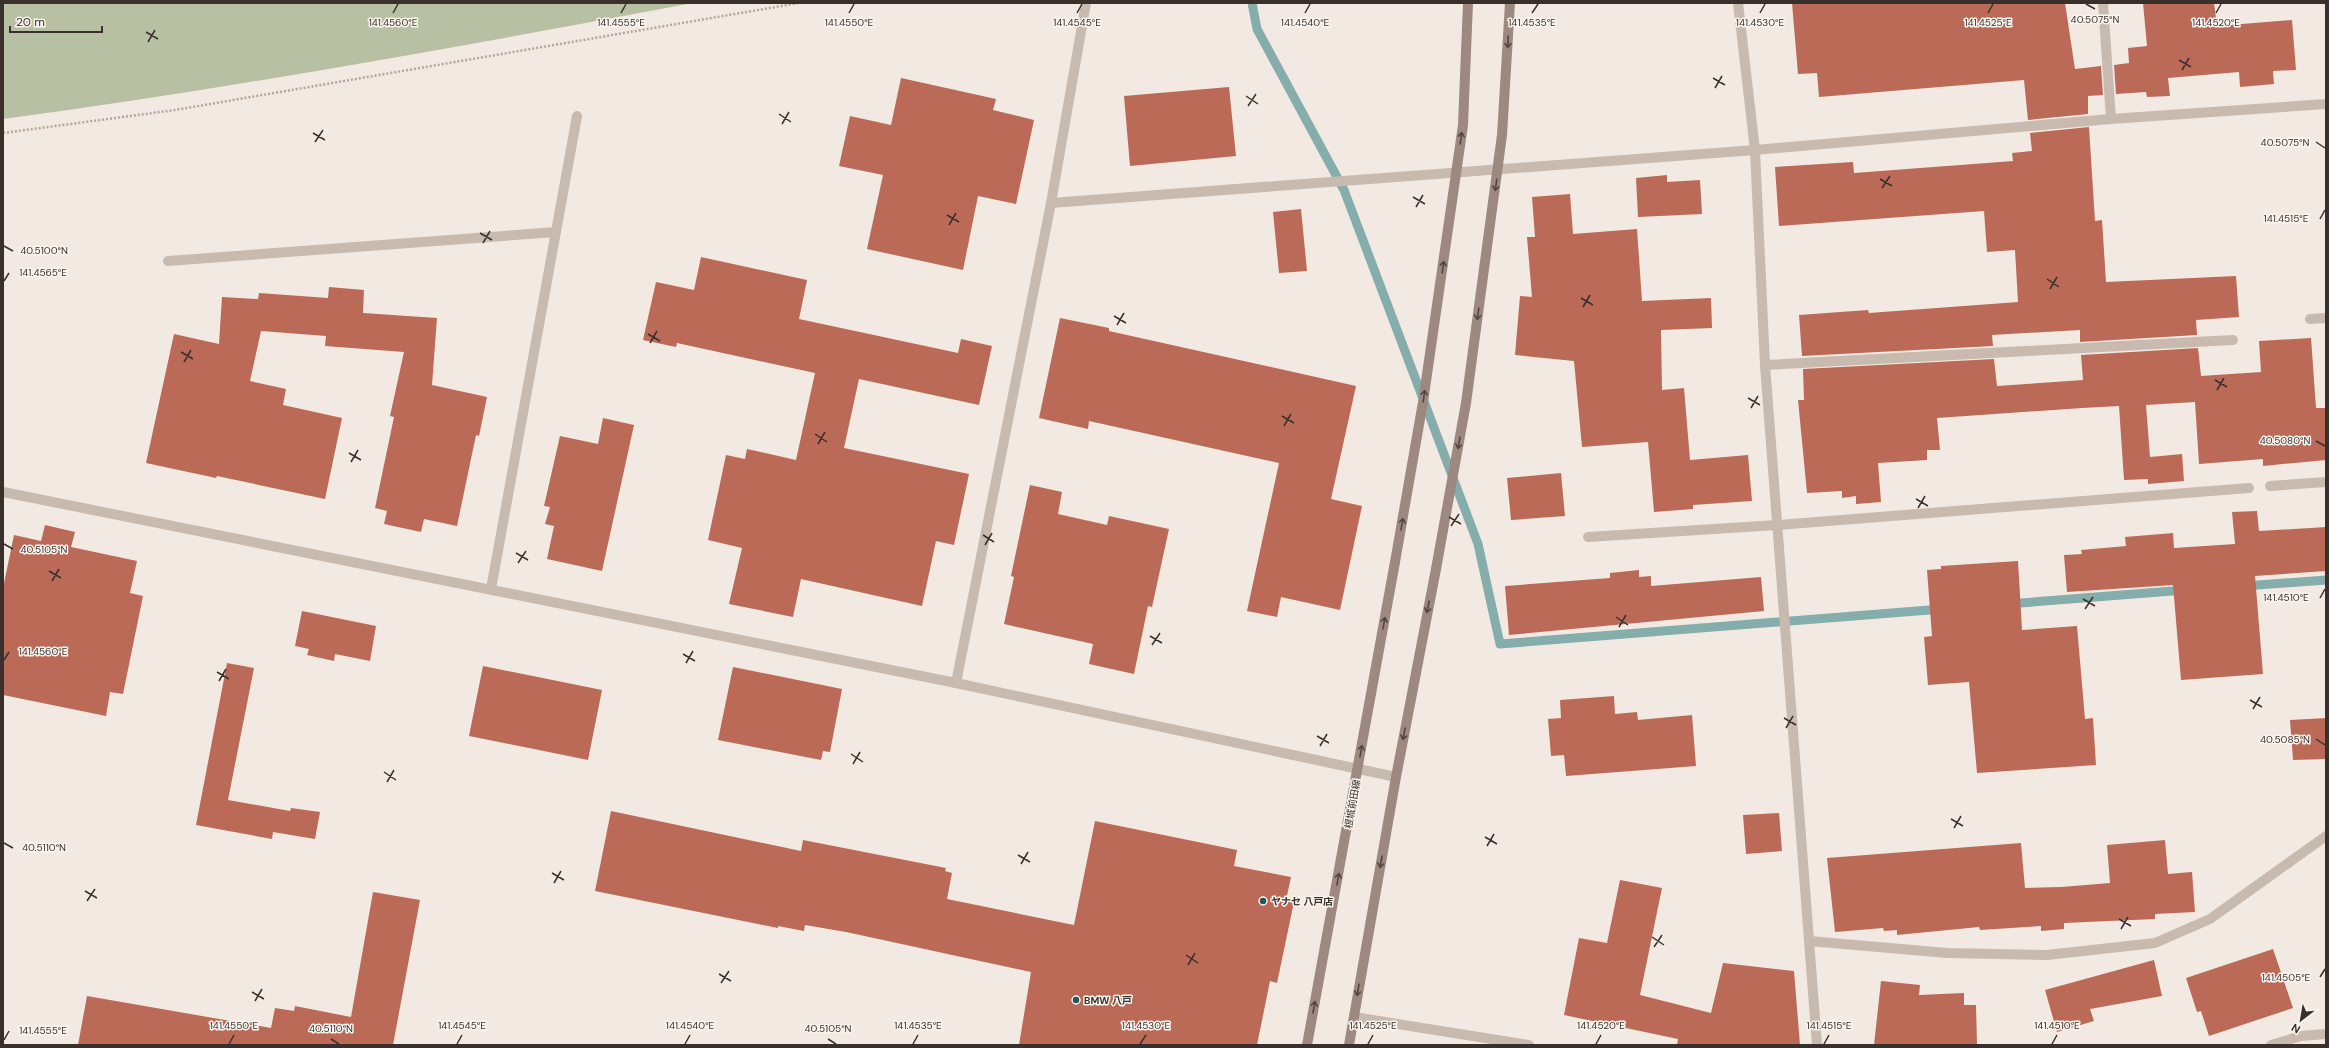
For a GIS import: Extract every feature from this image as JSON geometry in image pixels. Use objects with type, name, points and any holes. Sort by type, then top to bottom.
[{"type":"street","points":[[956,683],[1051,203],[1086,3]]},
{"type":"street","name":"根城前田線","points":[[1307,1045],[1423,402],[1463,125],[1468,3]]},
{"type":"street","points":[[1349,1045],[1396,777],[1466,403],[1502,135],[1510,3]]},
{"type":"street","points":[[1738,3],[1755,150],[1765,365],[1817,1045]]},
{"type":"street","points":[[2103,3],[2111,119]]},
{"type":"street","points":[[1051,203],[1755,150],[2111,119],[2326,104]]},
{"type":"street","points":[[491,589],[577,116]]},
{"type":"street","points":[[168,261],[556,232]]},
{"type":"street","points":[[2310,319],[2326,318]]},
{"type":"street","points":[[1765,365],[2233,340]]},
{"type":"street","points":[[2270,486],[2326,482]]},
{"type":"street","points":[[1588,537],[1777,525],[2249,488]]},
{"type":"street","points":[[3,492],[956,683],[1396,777]]},
{"type":"street","points":[[1809,941],[1946,953],[2047,955],[2155,943],[2210,919],[2326,836]]},
{"type":"street","points":[[1354,1017],[1529,1045]]},
{"type":"street","points":[[2270,1045],[2301,1036],[2326,1034]]},
{"type":"path","points":[[3,133],[175,110],[799,3]]},
{"type":"green space","points":[[3,3],[693,3],[521,35],[262,80],[3,119]]},
{"type":"building","points":[[1792,3],[2065,3],[2075,69],[2101,66],[2103,95],[2088,96],[2088,114],[2028,120],[2024,80],[1819,97],[1817,73],[1798,74]]},
{"type":"building","points":[[2143,3],[2214,3],[2217,26],[2292,20],[2296,70],[2273,71],[2274,84],[2240,87],[2239,72],[2168,78],[2170,96],[2147,97],[2146,92],[2116,94],[2114,65],[2129,63],[2128,48],[2147,46]]},
{"type":"building","points":[[901,78],[996,99],[993,110],[1034,120],[1016,204],[978,196],[963,270],[867,249],[883,175],[839,166],[850,116],[891,125]]},
{"type":"building","points":[[1229,87],[1236,156],[1130,166],[1124,96]]},
{"type":"building","points":[[2089,127],[2095,221],[2102,220],[2106,282],[2236,276],[2239,317],[2196,320],[2197,335],[2080,342],[2080,330],[1992,335],[1993,346],[1802,356],[1799,315],[1868,310],[1869,313],[2018,302],[2015,250],[1987,252],[1984,211],[1779,226],[1775,167],[1853,162],[1854,173],[2013,161],[2012,153],[2032,151],[2030,133]]},
{"type":"building","points":[[1667,175],[1667,182],[1700,180],[1702,214],[1638,217],[1636,178]]},
{"type":"building","points":[[1570,194],[1573,234],[1637,229],[1642,301],[1711,298],[1712,328],[1661,330],[1662,390],[1684,388],[1690,460],[1748,455],[1752,501],[1693,505],[1693,509],[1654,512],[1648,442],[1582,447],[1574,361],[1515,355],[1520,296],[1532,297],[1527,237],[1535,237],[1532,197]]},
{"type":"building","points":[[1301,209],[1307,271],[1279,273],[1273,212]]},
{"type":"building","points":[[701,257],[807,280],[799,319],[958,353],[961,339],[992,346],[979,405],[859,379],[844,448],[969,474],[954,545],[936,541],[922,606],[801,579],[793,617],[729,604],[742,548],[708,540],[726,455],[745,459],[747,449],[796,460],[815,373],[677,343],[676,347],[643,340],[656,282],[694,290]]},
{"type":"building","points":[[329,287],[364,290],[363,313],[437,318],[432,385],[487,397],[479,436],[476,435],[457,526],[424,519],[421,532],[384,524],[387,511],[375,508],[394,417],[390,416],[404,352],[325,346],[326,336],[261,331],[250,381],[286,389],[283,405],[342,418],[325,499],[217,476],[216,478],[146,463],[174,334],[219,344],[222,297],[258,299],[259,293],[328,298]]},
{"type":"building","points":[[1060,318],[1109,328],[1109,331],[1356,386],[1331,499],[1362,506],[1340,610],[1281,597],[1277,617],[1247,611],[1279,463],[1089,421],[1088,429],[1039,418]]},
{"type":"building","points":[[2311,338],[2316,408],[2326,408],[2326,460],[2263,466],[2263,459],[2199,464],[2195,402],[2146,405],[2150,457],[2182,454],[2184,481],[2148,484],[2148,479],[2124,480],[2119,406],[2082,408],[1937,418],[1940,450],[1927,450],[1927,460],[1878,463],[1881,502],[1856,504],[1856,496],[1842,498],[1842,491],[1807,493],[1798,400],[1804,400],[1803,369],[1994,359],[1997,386],[2083,380],[2081,355],[2198,348],[2201,376],[2261,372],[2259,341]]},
{"type":"building","points":[[603,418],[634,425],[602,571],[547,559],[554,526],[545,524],[550,507],[544,506],[560,436],[598,444]]},
{"type":"building","points":[[1561,473],[1565,516],[1511,520],[1507,478]]},
{"type":"building","points":[[1030,485],[1062,492],[1058,514],[1107,525],[1109,516],[1169,529],[1152,607],[1148,606],[1134,674],[1089,664],[1093,644],[1004,624],[1014,577],[1011,576]]},
{"type":"building","points":[[2257,511],[2259,531],[2326,527],[2326,571],[2255,576],[2263,674],[2181,680],[2173,585],[2067,592],[2064,555],[2082,554],[2081,550],[2126,546],[2125,537],[2173,533],[2174,548],[2235,544],[2232,512]]},
{"type":"building","points":[[45,525],[75,532],[71,547],[137,561],[130,593],[143,596],[123,694],[110,692],[106,716],[3,695],[3,588],[14,535],[41,541]]},
{"type":"building","points":[[2018,561],[2022,630],[2077,626],[2085,719],[2093,718],[2096,765],[1977,773],[1969,682],[1928,685],[1924,637],[1932,636],[1927,570],[1941,569],[1941,566]]},
{"type":"building","points":[[1639,570],[1639,577],[1651,576],[1651,586],[1761,577],[1764,611],[1509,635],[1505,586],[1610,578],[1610,573]]},
{"type":"building","points":[[302,611],[376,626],[370,661],[335,654],[334,661],[307,655],[309,649],[295,646]]},
{"type":"building","points":[[227,663],[254,668],[228,800],[290,811],[291,808],[320,812],[315,839],[273,832],[272,839],[196,825]]},
{"type":"building","points":[[483,666],[602,690],[588,760],[469,736]]},
{"type":"building","points":[[733,667],[842,689],[830,752],[823,751],[821,760],[718,740]]},
{"type":"building","points":[[1614,696],[1615,714],[1637,712],[1638,720],[1692,715],[1696,766],[1566,776],[1564,755],[1551,756],[1548,719],[1561,718],[1560,700]]},
{"type":"building","points":[[2326,718],[2326,759],[2293,760],[2290,720]]},
{"type":"building","points":[[611,811],[801,851],[803,840],[946,868],[945,871],[952,873],[947,899],[1074,925],[1095,821],[1237,850],[1234,866],[1291,877],[1286,900],[1294,902],[1277,983],[1270,981],[1257,1045],[1019,1045],[1031,972],[846,932],[805,925],[804,931],[778,926],[778,928],[595,891]]},
{"type":"building","points":[[1779,813],[1782,851],[1746,854],[1743,815]]},
{"type":"building","points":[[2165,840],[2168,874],[2192,872],[2195,912],[2155,914],[2155,919],[2064,923],[2064,929],[2041,931],[2041,926],[1980,930],[1979,927],[1897,935],[1897,930],[1884,931],[1883,928],[1835,932],[1827,858],[2021,843],[2025,888],[2061,887],[2110,883],[2107,845]]},
{"type":"building","points":[[1620,880],[1662,888],[1640,995],[1711,1013],[1723,963],[1794,971],[1800,1045],[1677,1045],[1678,1039],[1564,1015],[1579,938],[1607,943]]},
{"type":"building","points":[[373,892],[420,900],[393,1045],[78,1045],[87,996],[271,1028],[275,1008],[294,1011],[295,1006],[351,1017]]},
{"type":"building","points":[[2273,949],[2293,1008],[2209,1036],[2201,1011],[2197,1012],[2186,978]]},
{"type":"building","points":[[2154,960],[2162,996],[2090,1009],[2094,1021],[2057,1032],[2045,990]]},
{"type":"building","points":[[1881,981],[1920,985],[1919,995],[1964,993],[1964,1005],[1976,1005],[1977,1045],[1874,1045]]},
{"type":"waterway","points":[[1252,3],[1257,29],[1344,190],[1478,544],[1500,644],[1942,609]]},
{"type":"waterway","points":[[2244,586],[2326,580]]},
{"type":"waterway","points":[[2008,604],[2185,590]]},
{"type":"place","name":"ヤナセ 八戸店","points":[[1263,901]]},
{"type":"place","name":"BMW 八戸","points":[[1076,1000]]}]
